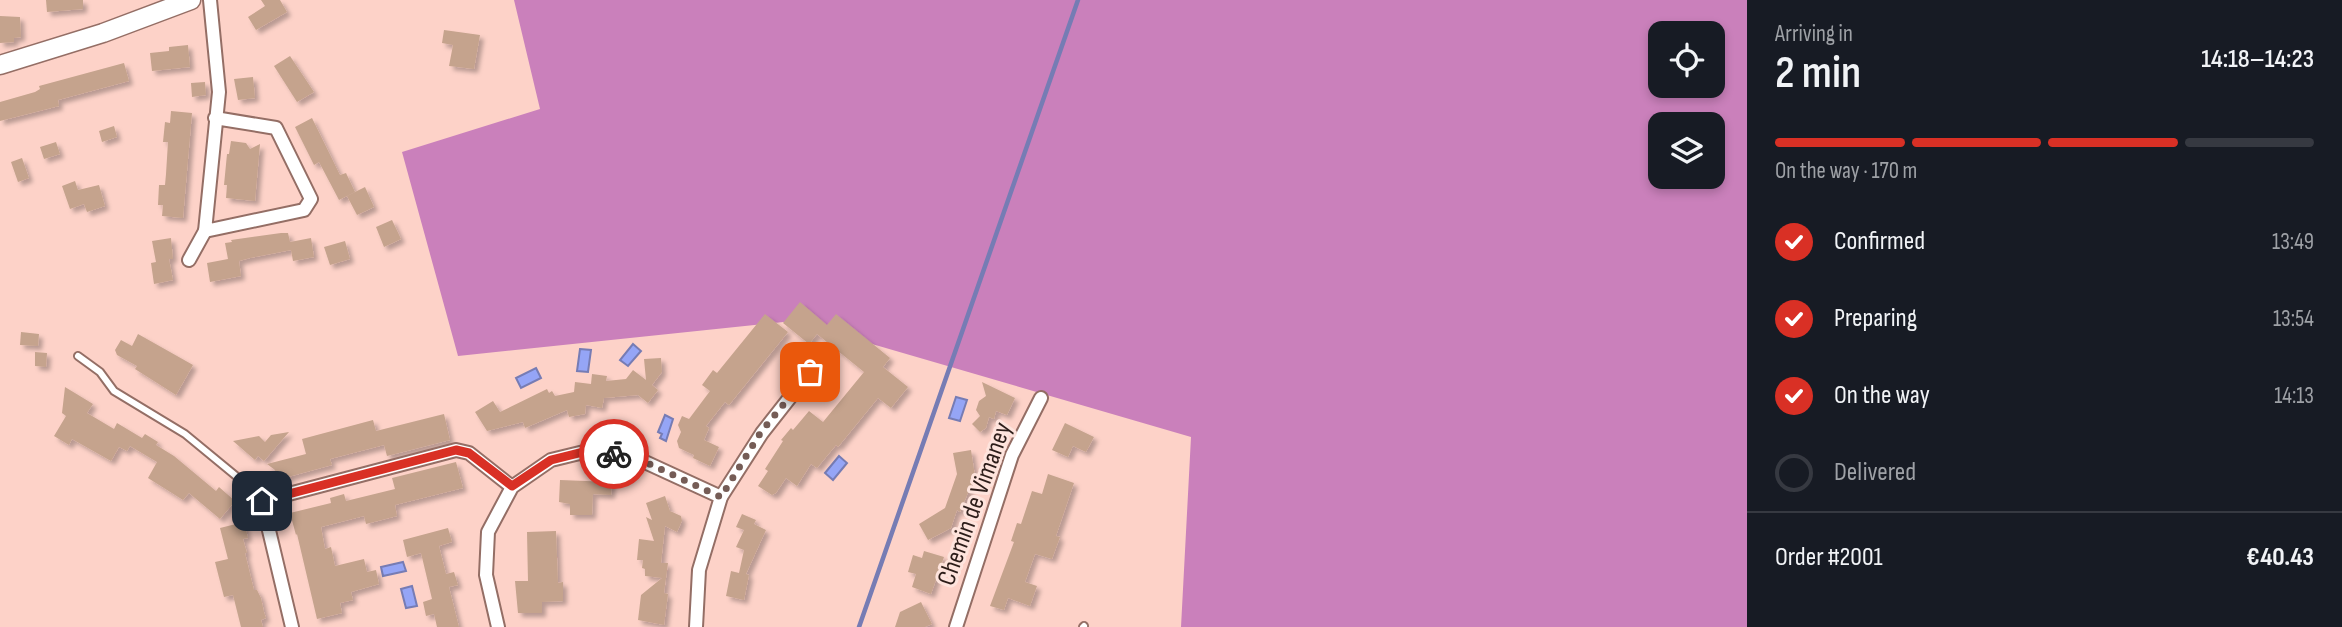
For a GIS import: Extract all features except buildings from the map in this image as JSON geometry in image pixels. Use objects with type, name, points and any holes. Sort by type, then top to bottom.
[{"type":"street","points":[[0,65],[103,33],[191,0]]},
{"type":"street","points":[[189,260],[205,230],[219,92],[210,0]]},
{"type":"street","points":[[205,230],[304,210],[311,199],[276,128],[215,118]]},
{"type":"street","points":[[696,627],[699,570],[721,497],[761,432],[810,372]]},
{"type":"street","name":"Chemin de Vimaney","points":[[956,627],[1012,454],[1041,398]]},
{"type":"street","points":[[292,627],[262,501],[456,450],[469,453],[512,486]]},
{"type":"street","points":[[498,627],[486,575],[488,532],[512,486],[551,460],[587,451],[634,457],[721,497]]},
{"type":"lane","points":[[78,356],[100,372],[114,391],[185,434],[253,490],[262,501]]},
{"type":"shaded area","points":[[514,0],[1747,0],[1747,627],[1181,627],[1191,437],[793,321],[458,356],[402,152],[540,109]]},
{"type":"water","points":[[633,344],[641,351],[628,366],[620,360]]},
{"type":"water","points":[[580,349],[591,350],[588,372],[577,371]]},
{"type":"water","points":[[536,368],[541,378],[521,388],[516,378]]},
{"type":"water","points":[[956,397],[967,400],[960,421],[949,418]]},
{"type":"water","points":[[665,415],[673,419],[666,441],[660,438],[662,434],[658,432]]},
{"type":"water","points":[[839,456],[847,463],[833,480],[825,473]]},
{"type":"water","points":[[403,562],[406,571],[383,576],[381,567]]},
{"type":"water","points":[[412,586],[417,606],[406,608],[401,589]]},
{"type":"waterway","points":[[859,627],[1078,0]]},
{"type":"way so far","points":[[614,454],[634,457],[721,497],[761,432],[810,372]]},
{"type":"route","points":[[262,501],[456,450],[469,453],[512,486],[551,460],[587,451],[614,454]]}]
